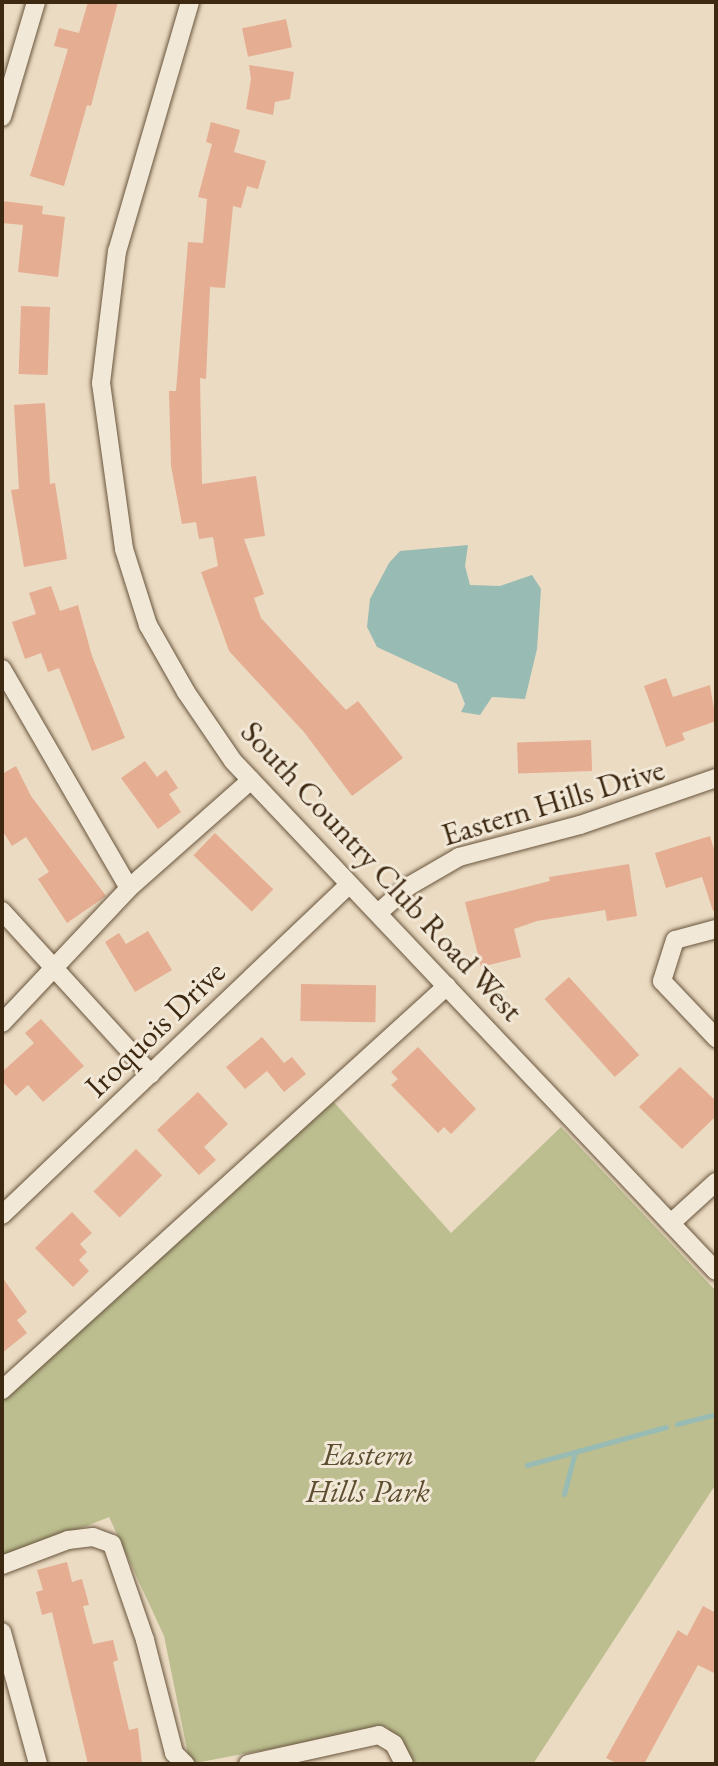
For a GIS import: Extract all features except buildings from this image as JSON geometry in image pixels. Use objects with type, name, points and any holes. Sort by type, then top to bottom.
[{"type":"street","points":[[2,117],[36,2]]},
{"type":"street","name":"South Country Club Road West","points":[[190,2],[117,251],[101,383],[124,549],[148,625],[186,692],[251,780],[716,1271]]},
{"type":"street","points":[[2,669],[129,888]]},
{"type":"street","name":"Eastern Hills Drive","points":[[378,913],[409,886],[459,857],[580,825],[716,778]]},
{"type":"street","points":[[2,1023],[129,888],[251,780]]},
{"type":"street","name":"Iroquois Drive","points":[[2,1215],[349,885]]},
{"type":"street","points":[[2,911],[53,970],[151,1074]]},
{"type":"street","points":[[716,929],[675,940],[663,981],[716,1038]]},
{"type":"street","points":[[2,1390],[447,986]]},
{"type":"street","points":[[671,1223],[716,1182]]},
{"type":"street","points":[[2,1565],[68,1540],[93,1537],[112,1544],[145,1640],[174,1753],[185,1764]]},
{"type":"street","points":[[2,1632],[9,1680],[38,1764]]},
{"type":"street","points":[[248,1764],[379,1735],[394,1744],[404,1764]]},
{"type":"green space","name":"Eastern Hills Park","points":[[332,1100],[451,1233],[561,1127],[716,1291],[716,1484],[533,1764],[409,1764],[387,1727],[190,1764],[164,1636],[109,1517],[2,1560],[2,1395]]},
{"type":"water","points":[[468,545],[465,566],[470,585],[500,586],[532,575],[541,589],[537,649],[525,699],[492,697],[480,715],[461,712],[465,704],[457,684],[377,647],[367,627],[370,599],[389,563],[400,551]]},
{"type":"waterway","points":[[677,1424],[716,1414]]},
{"type":"waterway","points":[[527,1465],[666,1427]]},
{"type":"waterway","points":[[564,1494],[575,1452]]}]
